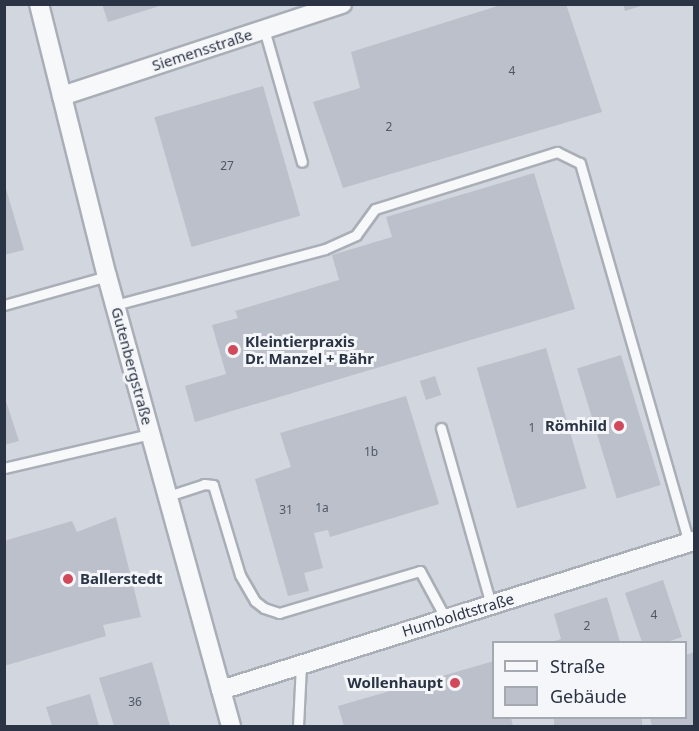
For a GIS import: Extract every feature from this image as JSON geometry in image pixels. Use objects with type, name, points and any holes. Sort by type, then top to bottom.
[{"type":"street","name":"Gutenbergstraße","points":[[39,4],[107,276],[231,726]]},
{"type":"street","name":"Siemensstraße","points":[[62,96],[342,4]]},
{"type":"street","name":"Humboldtstraße","points":[[221,690],[692,541]]},
{"type":"lane","points":[[264,30],[302,162]]},
{"type":"lane","points":[[115,304],[325,249],[356,235],[375,209],[557,152],[580,163],[692,541]]},
{"type":"lane","points":[[4,305],[107,276]]},
{"type":"lane","points":[[441,428],[491,605]]},
{"type":"lane","points":[[4,468],[150,434]]},
{"type":"lane","points":[[168,496],[204,484],[213,485],[240,575],[255,601],[264,608],[279,613],[420,571],[446,619]]},
{"type":"lane","points":[[298,726],[301,664]]},
{"type":"shaded area","points":[[4,5],[694,5],[694,726],[5,726]]},
{"type":"building","points":[[102,4],[163,4],[163,5],[108,22]]},
{"type":"building","points":[[504,4],[566,4],[602,112],[343,188],[313,102],[360,88],[351,52]]},
{"type":"building","points":[[623,4],[644,4],[644,5],[625,11]]},
{"type":"building","points":[[263,86],[300,216],[192,247],[154,117]]},
{"type":"building","points":[[534,173],[575,309],[195,422],[185,386],[226,374],[212,325],[238,318],[235,311],[339,280],[332,255],[392,237],[386,217]]},
{"type":"building","points":[[4,182],[24,250],[4,255]]},
{"type":"building","points":[[546,348],[586,488],[517,508],[477,368]]},
{"type":"building","name":"Römhild","points":[[621,355],[661,485],[617,499],[577,368]]},
{"type":"building","points":[[435,376],[441,395],[426,400],[420,381]]},
{"type":"building","points":[[4,395],[19,441],[4,445]]},
{"type":"building","points":[[406,396],[439,504],[330,537],[328,530],[314,533],[323,568],[304,573],[309,591],[288,596],[255,479],[291,467],[280,433]]},
{"type":"building","name":"Ballerstedt","points":[[116,517],[141,617],[103,625],[106,636],[4,666],[4,541],[72,521],[77,532]]},
{"type":"building","points":[[663,580],[682,637],[670,641],[642,641],[625,593]]},
{"type":"building","points":[[607,597],[620,641],[554,641],[561,639],[554,614]]},
{"type":"building","points":[[694,652],[694,726],[652,726],[650,719],[687,719],[687,655]]},
{"type":"building","points":[[152,662],[170,726],[114,726],[99,678]]},
{"type":"building","name":"Wollenhaupt","points":[[492,662],[492,719],[511,719],[513,726],[344,726],[338,706]]},
{"type":"building","points":[[90,694],[99,726],[52,726],[46,707]]},
{"type":"building","points":[[554,719],[642,719],[642,726],[554,726]]},
{"type":"place","name":"Kleintierpraxis Dr. Manzel + Bähr","points":[[233,350]]},
{"type":"place","name":"Römhild","points":[[619,426]]},
{"type":"place","name":"Ballerstedt","points":[[68,579]]},
{"type":"place","name":"Wollenhaupt","points":[[455,683]]}]
